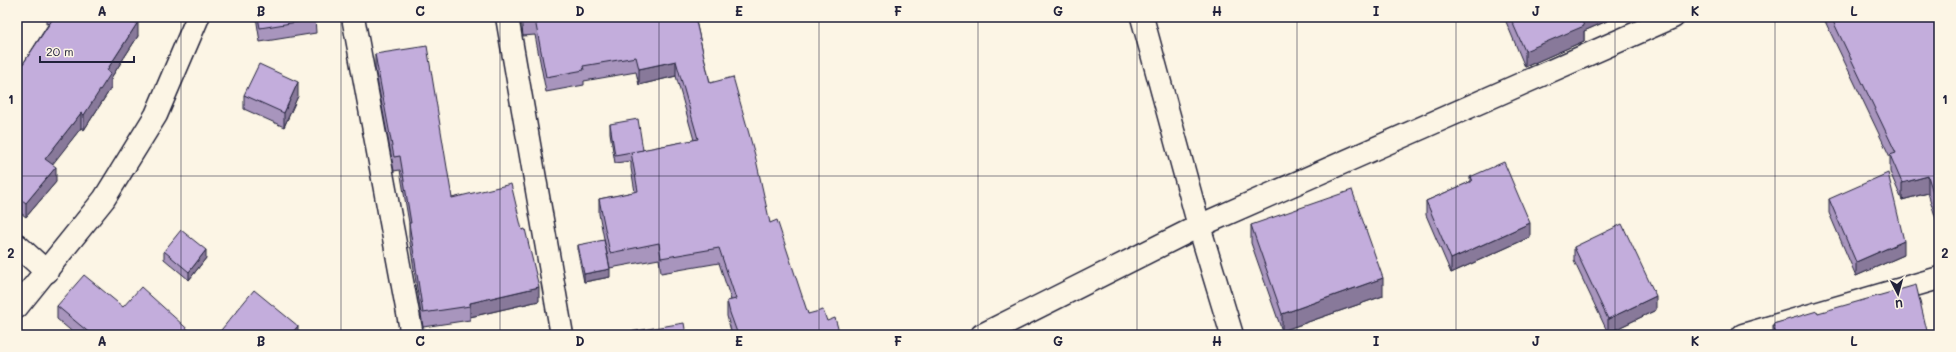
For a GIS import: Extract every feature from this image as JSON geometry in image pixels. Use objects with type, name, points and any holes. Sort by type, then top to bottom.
[{"type":"street","points":[[17,307],[47,272],[104,199],[156,115],[198,17]]},
{"type":"street","points":[[353,17],[412,335]]},
{"type":"street","points":[[507,17],[562,335]]},
{"type":"street","points":[[1142,17],[1199,226],[1232,335]]},
{"type":"street","points":[[982,335],[1199,226],[1673,17]]},
{"type":"street","points":[[17,245],[47,272]]},
{"type":"street","points":[[1743,335],[1939,278]]},
{"type":"building","points":[[54,17],[131,17],[138,22],[107,70],[111,73],[84,115],[81,113],[45,159],[56,167],[26,203],[18,197],[17,198],[17,73]]},
{"type":"building","points":[[258,17],[315,17],[316,19],[260,28]]},
{"type":"building","points":[[523,17],[695,17],[710,83],[733,77],[755,155],[770,223],[777,220],[808,314],[823,310],[827,321],[835,318],[840,335],[738,335],[727,301],[736,299],[719,248],[661,258],[659,243],[610,253],[599,199],[638,191],[631,152],[698,139],[676,61],[639,69],[636,57],[583,66],[584,70],[546,77],[535,20],[523,21]]},
{"type":"building","points":[[1510,17],[1580,17],[1584,26],[1525,51]]},
{"type":"building","points":[[1831,17],[1939,17],[1939,212],[1928,176],[1902,183],[1890,155],[1896,153]]},
{"type":"building","points":[[427,46],[452,198],[511,184],[522,230],[525,229],[539,287],[470,303],[470,306],[423,313],[400,156],[394,157],[375,54]]},
{"type":"building","points":[[259,64],[298,82],[284,113],[244,95]]},
{"type":"building","points":[[638,119],[643,150],[615,155],[610,124]]},
{"type":"building","points":[[1504,162],[1530,223],[1451,259],[1426,201],[1472,181],[1470,177]]},
{"type":"building","points":[[1888,173],[1904,241],[1856,262],[1829,199]]},
{"type":"building","points":[[1352,190],[1383,278],[1282,314],[1251,225]]},
{"type":"building","points":[[1622,224],[1656,296],[1608,319],[1574,247]]},
{"type":"building","points":[[181,230],[206,250],[189,272],[164,251]]},
{"type":"building","points":[[604,240],[610,269],[584,274],[578,245]]},
{"type":"building","points":[[84,275],[123,307],[141,287],[194,335],[92,335],[57,306]]},
{"type":"building","points":[[1916,285],[1928,335],[1776,335],[1773,324],[1817,311],[1818,313]]},
{"type":"building","points":[[254,290],[298,326],[290,335],[217,335]]},
{"type":"building","points":[[684,323],[686,335],[611,335]]}]
